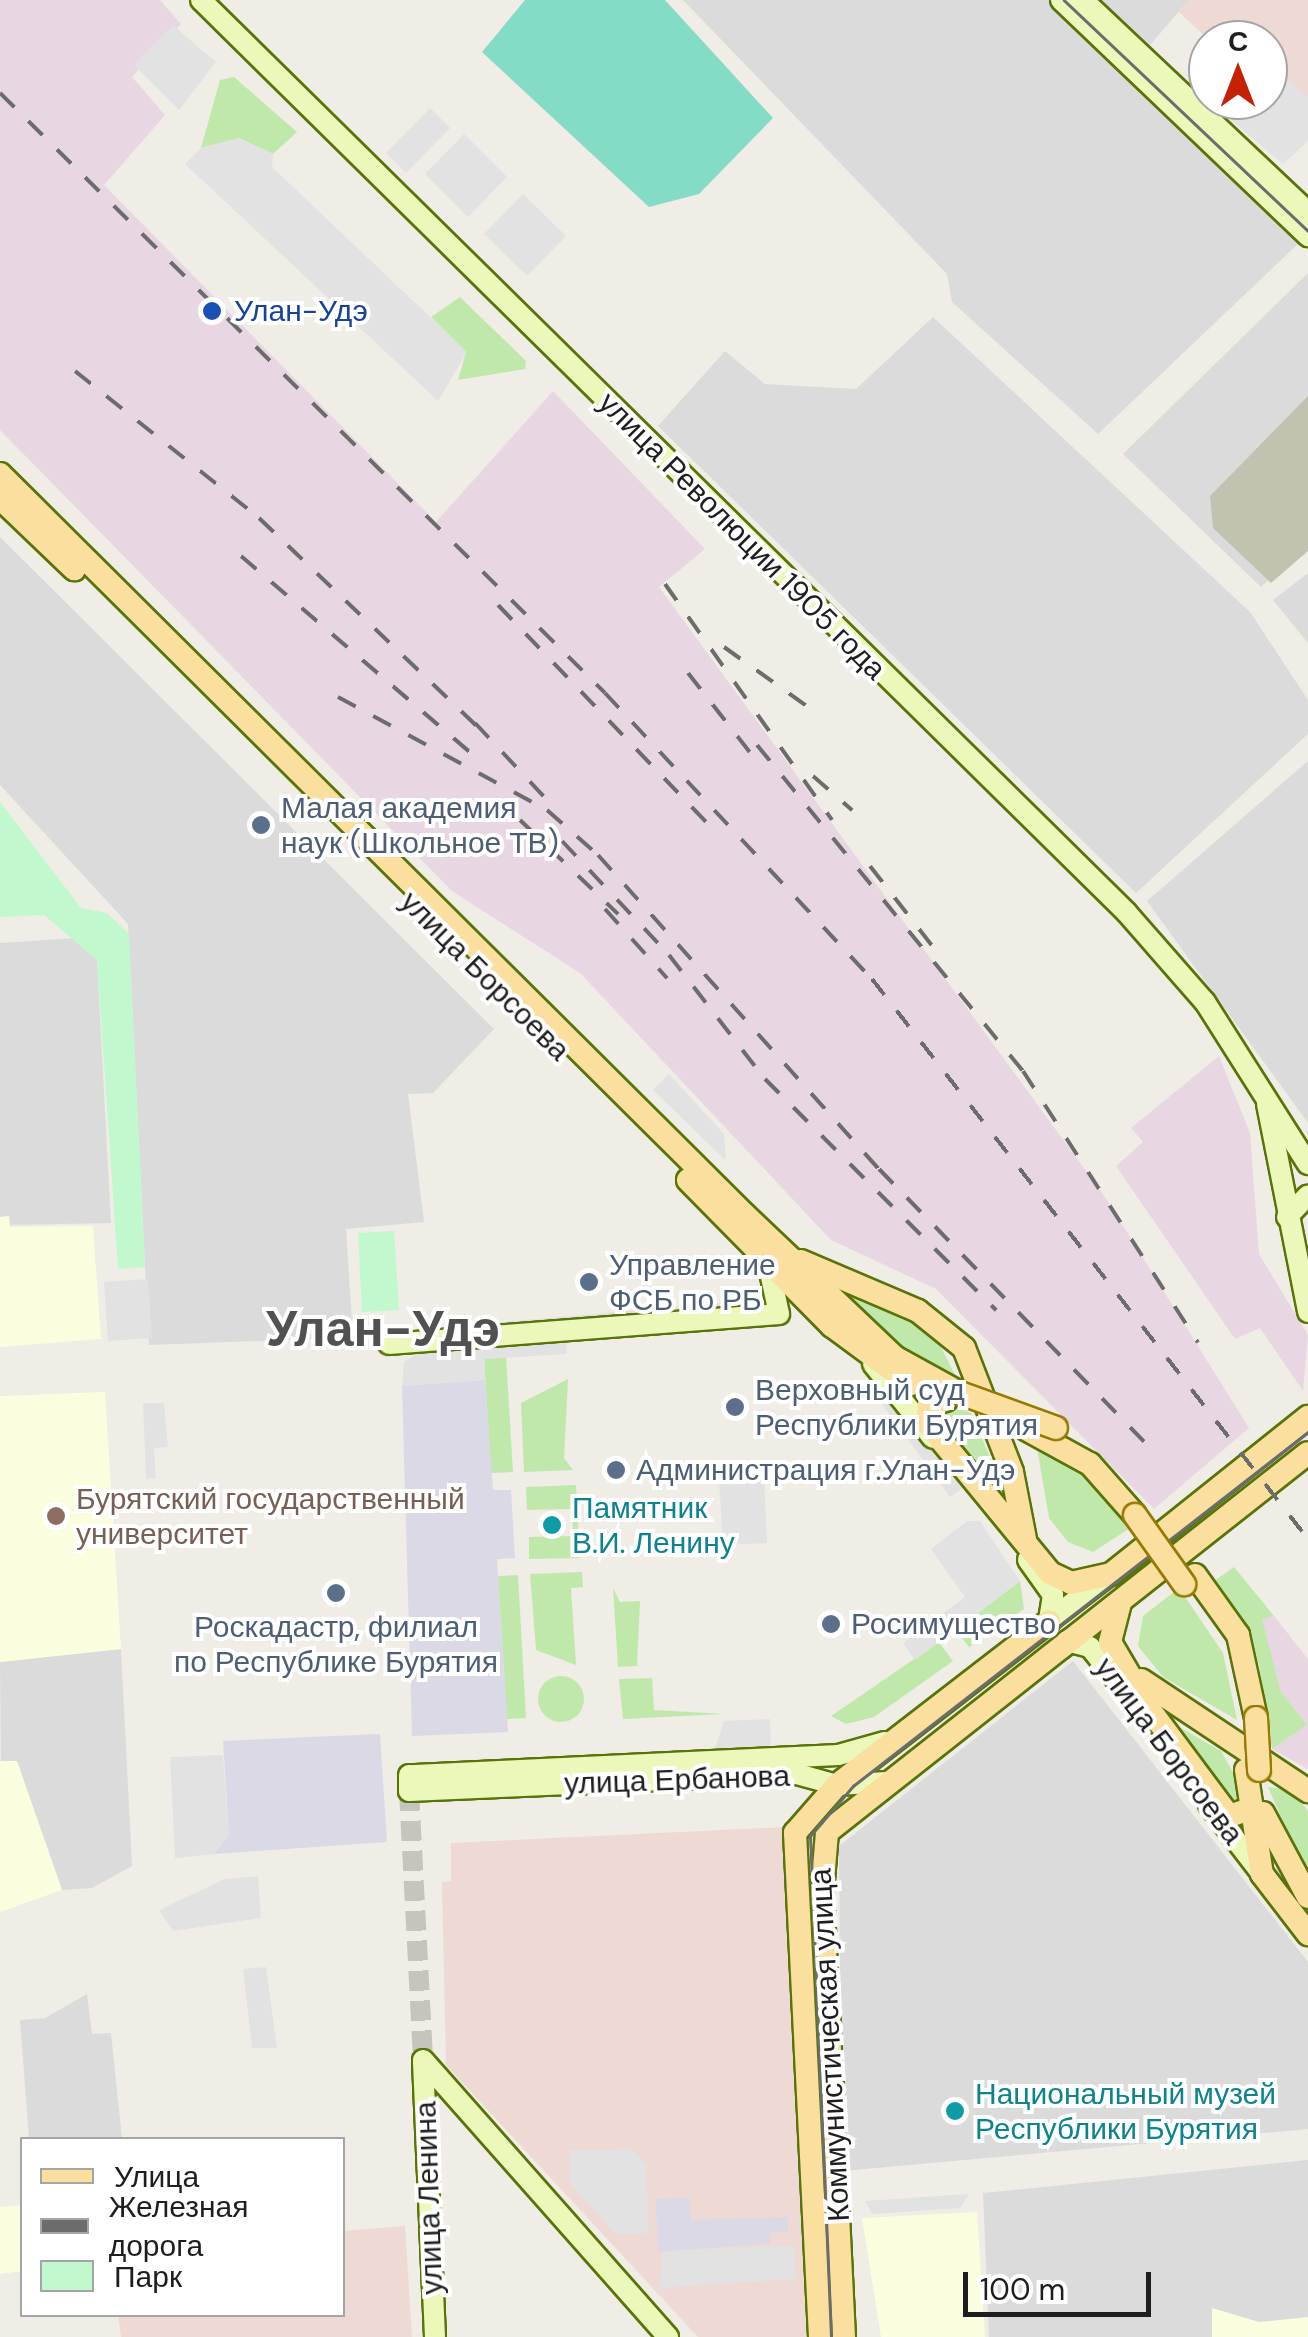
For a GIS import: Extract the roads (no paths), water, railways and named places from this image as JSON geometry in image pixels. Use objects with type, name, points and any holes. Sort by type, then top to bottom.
[{"type":"main road","name":"улица Революции 1905 года","points":[[201,0],[1128,914],[1264,1088],[1308,1164]]},
{"type":"main road","points":[[1062,0],[1308,236]]},
{"type":"main road","points":[[1084,0],[1308,212]]},
{"type":"main road","name":"улица Борсоева","points":[[0,474],[548,1024],[896,1358],[954,1399]]},
{"type":"main road","name":"улица Борсоева","points":[[0,498],[861,1352],[954,1399],[1026,1429],[1090,1464],[1140,1512]]},
{"type":"main road","name":"улица Революции 1905 года","points":[[1264,1088],[1286,1218],[1308,1312]]},
{"type":"main road","points":[[1286,1218],[1308,1195]]},
{"type":"main road","name":"улица Борсоева","points":[[796,1259],[918,1311],[964,1348],[1012,1472],[1021,1536]]},
{"type":"main road","points":[[766,1260],[779,1314]]},
{"type":"main road","points":[[388,1344],[779,1314],[802,1296]]},
{"type":"main road","points":[[861,1352],[996,1514],[1053,1595],[1049,1620]]},
{"type":"main road","points":[[1253,1770],[1238,1635],[1190,1579],[1140,1512],[1104,1461],[1056,1428],[954,1399],[929,1406],[927,1423],[1021,1536],[1070,1582],[1111,1574],[1308,1416]]},
{"type":"main road","points":[[887,1782],[1308,1454]]},
{"type":"main road","name":"улица Ербанова","points":[[604,1775],[838,1755],[896,1738],[1111,1574]]},
{"type":"main road","points":[[1121,1599],[1110,1623],[1122,1660],[1228,1816],[1248,1810]]},
{"type":"main road","name":"улица Борсоева","points":[[1067,1642],[1090,1646],[1111,1668],[1308,1934]]},
{"type":"main road","points":[[1122,1660],[1157,1696],[1308,1791]]},
{"type":"main road","points":[[837,1785],[896,1738]]},
{"type":"main road","name":"улица Борсоева","points":[[1253,1770],[1248,1810],[1262,1874]]},
{"type":"main road","name":"улица Борсоева","points":[[1253,1770],[1271,1841],[1308,1897]]},
{"type":"main road","name":"улица Ербанова","points":[[409,1783],[604,1775],[796,1774],[837,1785],[887,1782]]},
{"type":"main road","name":"Коммунистическая улица","points":[[844,2337],[821,1845],[887,1782]]},
{"type":"main road","name":"Коммунистическая улица","points":[[820,2337],[796,1834],[837,1785]]},
{"type":"main road","name":"улица Ленина","points":[[434,2337],[423,2060],[668,2337]]},
{"type":"tunnel","points":[[409,1791],[423,2060]]},
{"type":"tram line","points":[[1064,0],[1308,231]]},
{"type":"tram line","points":[[831,2337],[810,1836],[853,1786],[1308,1432]]},
{"type":"railway","points":[[0,93],[605,693],[872,979],[1308,1539]]},
{"type":"railway","points":[[75,371],[259,518],[482,731]]},
{"type":"railway","points":[[241,556],[473,755]]},
{"type":"railway","points":[[665,584],[832,820]]},
{"type":"railway","points":[[498,605],[709,825]]},
{"type":"railway","points":[[724,647],[818,714]]},
{"type":"railway","points":[[688,673],[759,764]]},
{"type":"railway","points":[[338,697],[547,810],[598,855],[879,1169],[1146,1444]]},
{"type":"railway","points":[[475,723],[547,800]]},
{"type":"railway","points":[[757,745],[1023,1071],[1198,1343]]},
{"type":"railway","points":[[813,776],[852,810]]},
{"type":"railway","points":[[520,820],[618,914]]},
{"type":"railway","points":[[562,841],[669,955],[765,1079],[996,1310]]},
{"type":"railway","points":[[870,866],[937,952]]},
{"type":"railway","points":[[605,909],[667,978]]},
{"type":"place","name":"Улан-Удэ","points":[[212,311]]},
{"type":"place","name":"Малая академия наук (Школьное ТВ)","points":[[261,825]]},
{"type":"place","name":"Управление ФСБ по РБ","points":[[589,1282]]},
{"type":"place","name":"Верховный суд Республики Бурятия","points":[[735,1407]]},
{"type":"place","name":"Администрация г.Улан-Удэ","points":[[616,1470]]},
{"type":"place","name":"Бурятский государственный университет","points":[[56,1516]]},
{"type":"place","name":"Памятник В.И. Ленину","points":[[552,1525]]},
{"type":"place","name":"Роскадастр, филиал по Республике Бурятия","points":[[336,1593]]},
{"type":"place","name":"Росимущество","points":[[831,1624]]},
{"type":"place","name":"Национальный музей Республики Бурятия","points":[[955,2111]]},
{"type":"district","name":"Улан-Удэ","points":[[383,1330]]}]
